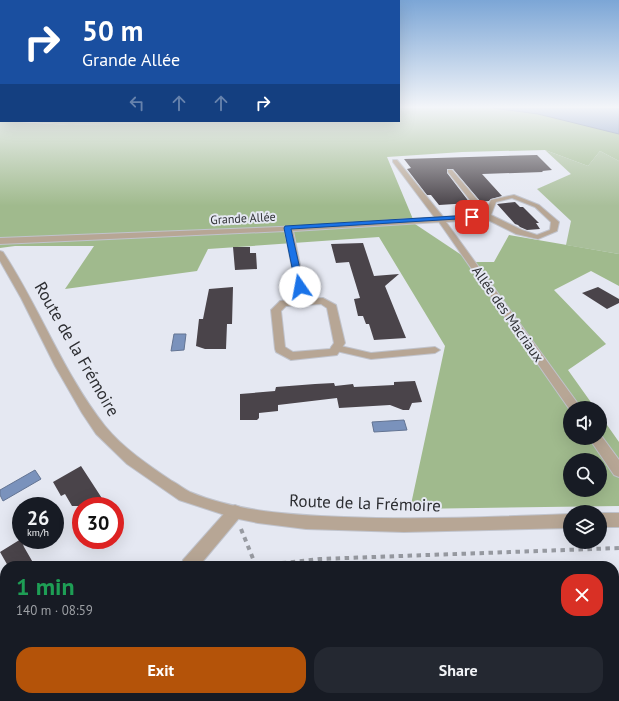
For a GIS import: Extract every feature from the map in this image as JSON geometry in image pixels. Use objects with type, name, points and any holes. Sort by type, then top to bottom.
[{"type":"street","name":"Grande Allée","points":[[0,241],[288,228],[442,220],[487,216]]},
{"type":"street","name":"Allée des Macriaux","points":[[442,220],[569,401]]},
{"type":"street","points":[[288,228],[303,302]]},
{"type":"street","name":"Route de la Frémoire","points":[[0,254],[11,270],[61,366],[102,432],[137,464],[185,496],[235,512],[318,524],[426,525],[563,521]]},
{"type":"street","points":[[303,302],[323,302],[332,307],[340,343],[333,352],[292,356],[280,349],[276,310],[283,303],[303,302]]},
{"type":"street","points":[[601,445],[619,471]]},
{"type":"street","points":[[192,561],[235,512]]},
{"type":"street","points":[[607,520],[619,520]]},
{"type":"lane","points":[[395,161],[442,220]]},
{"type":"lane","points":[[450,171],[487,216],[519,232],[538,237],[553,231],[555,222],[537,206],[512,196],[494,200],[487,216]]},
{"type":"lane","points":[[336,348],[371,356],[435,350]]},
{"type":"path","points":[[235,512],[253,561]]},
{"type":"path","points":[[296,561],[320,558],[619,548]]},
{"type":"green space","points":[[0,141],[619,141],[619,161],[600,151],[588,166],[545,150],[462,152],[387,157],[415,224],[472,262],[494,262],[509,235],[619,254],[619,286],[591,271],[554,290],[606,344],[568,370],[590,401],[563,401],[563,445],[607,445],[607,425],[619,442],[619,506],[563,505],[563,507],[410,509],[445,346],[379,237],[208,249],[197,271],[65,289],[94,246],[15,246],[0,248]]},
{"type":"green space","points":[[545,150],[588,166],[600,151],[619,161],[619,254],[566,245],[571,221],[537,189],[571,174]]},
{"type":"water","points":[[174,334],[186,334],[184,350],[171,351]]},
{"type":"water","points":[[404,420],[407,430],[374,432],[372,422]]},
{"type":"water","points":[[35,470],[41,479],[3,501],[0,495],[0,490]]},
{"type":"building","points":[[537,155],[552,170],[542,171],[543,172],[482,174],[502,196],[489,201],[481,202],[453,169],[447,169],[447,173],[470,203],[439,205],[431,195],[427,195],[407,169],[411,168],[404,159]]},
{"type":"building","points":[[515,202],[520,207],[523,207],[539,223],[536,223],[540,229],[527,230],[520,227],[515,224],[497,204]]},
{"type":"building","points":[[363,243],[374,276],[399,274],[385,286],[406,338],[374,340],[369,324],[366,324],[363,316],[358,316],[354,299],[360,298],[349,262],[336,263],[331,244]]},
{"type":"building","points":[[233,247],[250,247],[250,253],[256,253],[257,269],[235,270]]},
{"type":"building","points":[[233,287],[232,324],[227,324],[226,349],[205,349],[196,346],[199,319],[203,319],[209,289]]},
{"type":"building","points":[[598,287],[619,299],[619,303],[607,309],[582,293]]},
{"type":"building","points":[[415,381],[422,402],[412,403],[409,410],[403,410],[390,405],[339,408],[337,398],[278,405],[278,411],[259,413],[259,418],[257,420],[240,420],[240,394],[275,391],[276,387],[315,384],[334,383],[335,386],[353,384],[354,387],[394,385],[394,382]]},
{"type":"building","points":[[81,466],[101,497],[72,497],[72,506],[65,494],[61,496],[53,482]]},
{"type":"building","points":[[12,545],[12,549],[25,549],[32,561],[5,561],[0,552]]},
{"type":"route","points":[[300,287],[288,228],[442,220],[472,217]]}]
